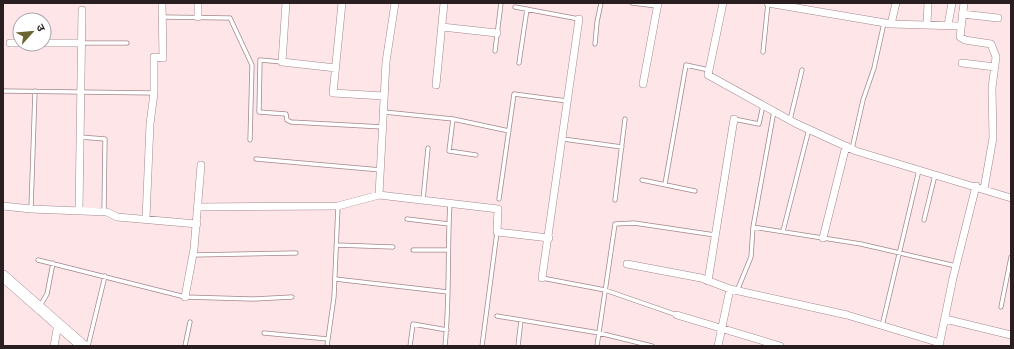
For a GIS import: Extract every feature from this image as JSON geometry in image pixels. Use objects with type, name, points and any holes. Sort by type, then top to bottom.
[{"type":"street","points":[[146,220],[150,124],[154,93],[154,58],[163,58],[162,3]]},
{"type":"street","points":[[198,3],[198,17]]},
{"type":"street","points":[[286,3],[282,62],[336,68]]},
{"type":"street","points":[[342,3],[333,93],[384,96]]},
{"type":"street","points":[[379,195],[386,62],[396,3]]},
{"type":"street","points":[[436,85],[444,3]]},
{"type":"street","points":[[723,3],[708,75],[790,120],[849,147],[1011,198]]},
{"type":"street","points":[[768,3],[888,23],[960,26]]},
{"type":"street","points":[[888,23],[896,3]]},
{"type":"street","points":[[928,3],[928,24]]},
{"type":"street","points":[[948,25],[952,3]]},
{"type":"street","points":[[964,3],[960,26],[960,37],[965,40],[991,44],[996,57],[992,88],[994,138],[984,189]]},
{"type":"street","points":[[643,84],[658,5]]},
{"type":"street","points":[[79,211],[82,10]]},
{"type":"street","points":[[962,14],[998,18]]},
{"type":"street","points":[[542,278],[549,238],[579,19]]},
{"type":"street","points":[[442,27],[497,33]]},
{"type":"street","points":[[52,43],[81,43]]},
{"type":"street","points":[[962,63],[995,67]]},
{"type":"street","points":[[708,281],[734,119]]},
{"type":"street","points":[[823,238],[849,147]]},
{"type":"street","points":[[184,296],[193,255],[199,207],[201,165]]},
{"type":"street","points":[[627,264],[708,281],[734,290],[847,315],[939,344],[956,266],[976,186]]},
{"type":"street","points":[[199,207],[338,206],[379,195],[498,209],[497,232],[549,238]]},
{"type":"street","points":[[3,206],[31,209],[104,212],[117,217],[197,224]]},
{"type":"street","points":[[3,276],[83,346]]},
{"type":"street","points":[[718,346],[720,329],[734,290]]},
{"type":"street","points":[[677,315],[780,346]]},
{"type":"street","points":[[945,319],[1011,335]]},
{"type":"street","points":[[54,346],[58,324]]},
{"type":"lane","points":[[495,51],[501,3]]},
{"type":"lane","points":[[595,44],[597,22],[601,3]]},
{"type":"lane","points":[[632,3],[658,5]]},
{"type":"lane","points":[[763,52],[768,3]]},
{"type":"lane","points":[[515,7],[579,19]]},
{"type":"lane","points":[[520,64],[527,9]]},
{"type":"lane","points":[[162,17],[230,18],[252,65],[250,140]]},
{"type":"lane","points":[[849,147],[888,23]]},
{"type":"lane","points":[[81,43],[128,43]]},
{"type":"lane","points":[[282,62],[260,60],[259,112],[286,114],[287,120],[291,122],[383,128]]},
{"type":"lane","points":[[665,184],[686,65],[709,70]]},
{"type":"lane","points":[[790,120],[802,70]]},
{"type":"lane","points":[[3,91],[154,93]]},
{"type":"lane","points":[[31,209],[35,92]]},
{"type":"lane","points":[[499,199],[514,94],[568,101]]},
{"type":"lane","points":[[734,119],[759,124],[763,105]]},
{"type":"lane","points":[[734,290],[751,257],[753,227],[774,111]]},
{"type":"lane","points":[[384,112],[453,119],[508,131]]},
{"type":"lane","points":[[453,119],[448,151],[476,155]]},
{"type":"lane","points":[[615,200],[625,119]]},
{"type":"lane","points":[[783,231],[809,129]]},
{"type":"lane","points":[[80,137],[105,139],[104,212]]},
{"type":"lane","points":[[563,139],[622,147]]},
{"type":"lane","points":[[423,200],[428,148]]},
{"type":"lane","points":[[256,159],[381,170]]},
{"type":"lane","points":[[882,326],[919,170]]},
{"type":"lane","points":[[924,220],[935,175]]},
{"type":"lane","points":[[642,180],[695,190]]},
{"type":"lane","points":[[445,346],[447,330],[450,203]]},
{"type":"lane","points":[[327,346],[335,279],[338,206]]},
{"type":"lane","points":[[407,219],[449,224]]},
{"type":"lane","points":[[597,346],[615,224],[634,223],[716,235]]},
{"type":"lane","points":[[753,227],[823,238],[956,266]]},
{"type":"lane","points":[[482,346],[497,232]]},
{"type":"lane","points":[[336,245],[393,247]]},
{"type":"lane","points":[[413,250],[448,250]]},
{"type":"lane","points":[[193,255],[296,253]]},
{"type":"lane","points":[[1001,307],[1011,257]]},
{"type":"lane","points":[[38,260],[184,296],[252,299],[292,297]]},
{"type":"lane","points":[[40,307],[47,294],[53,263]]},
{"type":"lane","points":[[88,346],[105,276]]},
{"type":"lane","points":[[542,278],[605,290],[677,315]]},
{"type":"lane","points":[[335,279],[448,292]]},
{"type":"lane","points":[[497,316],[599,333],[652,346]]},
{"type":"lane","points":[[518,346],[521,320]]},
{"type":"lane","points":[[185,346],[190,322]]},
{"type":"lane","points":[[410,346],[413,324],[447,330]]},
{"type":"lane","points":[[264,333],[328,339]]}]
